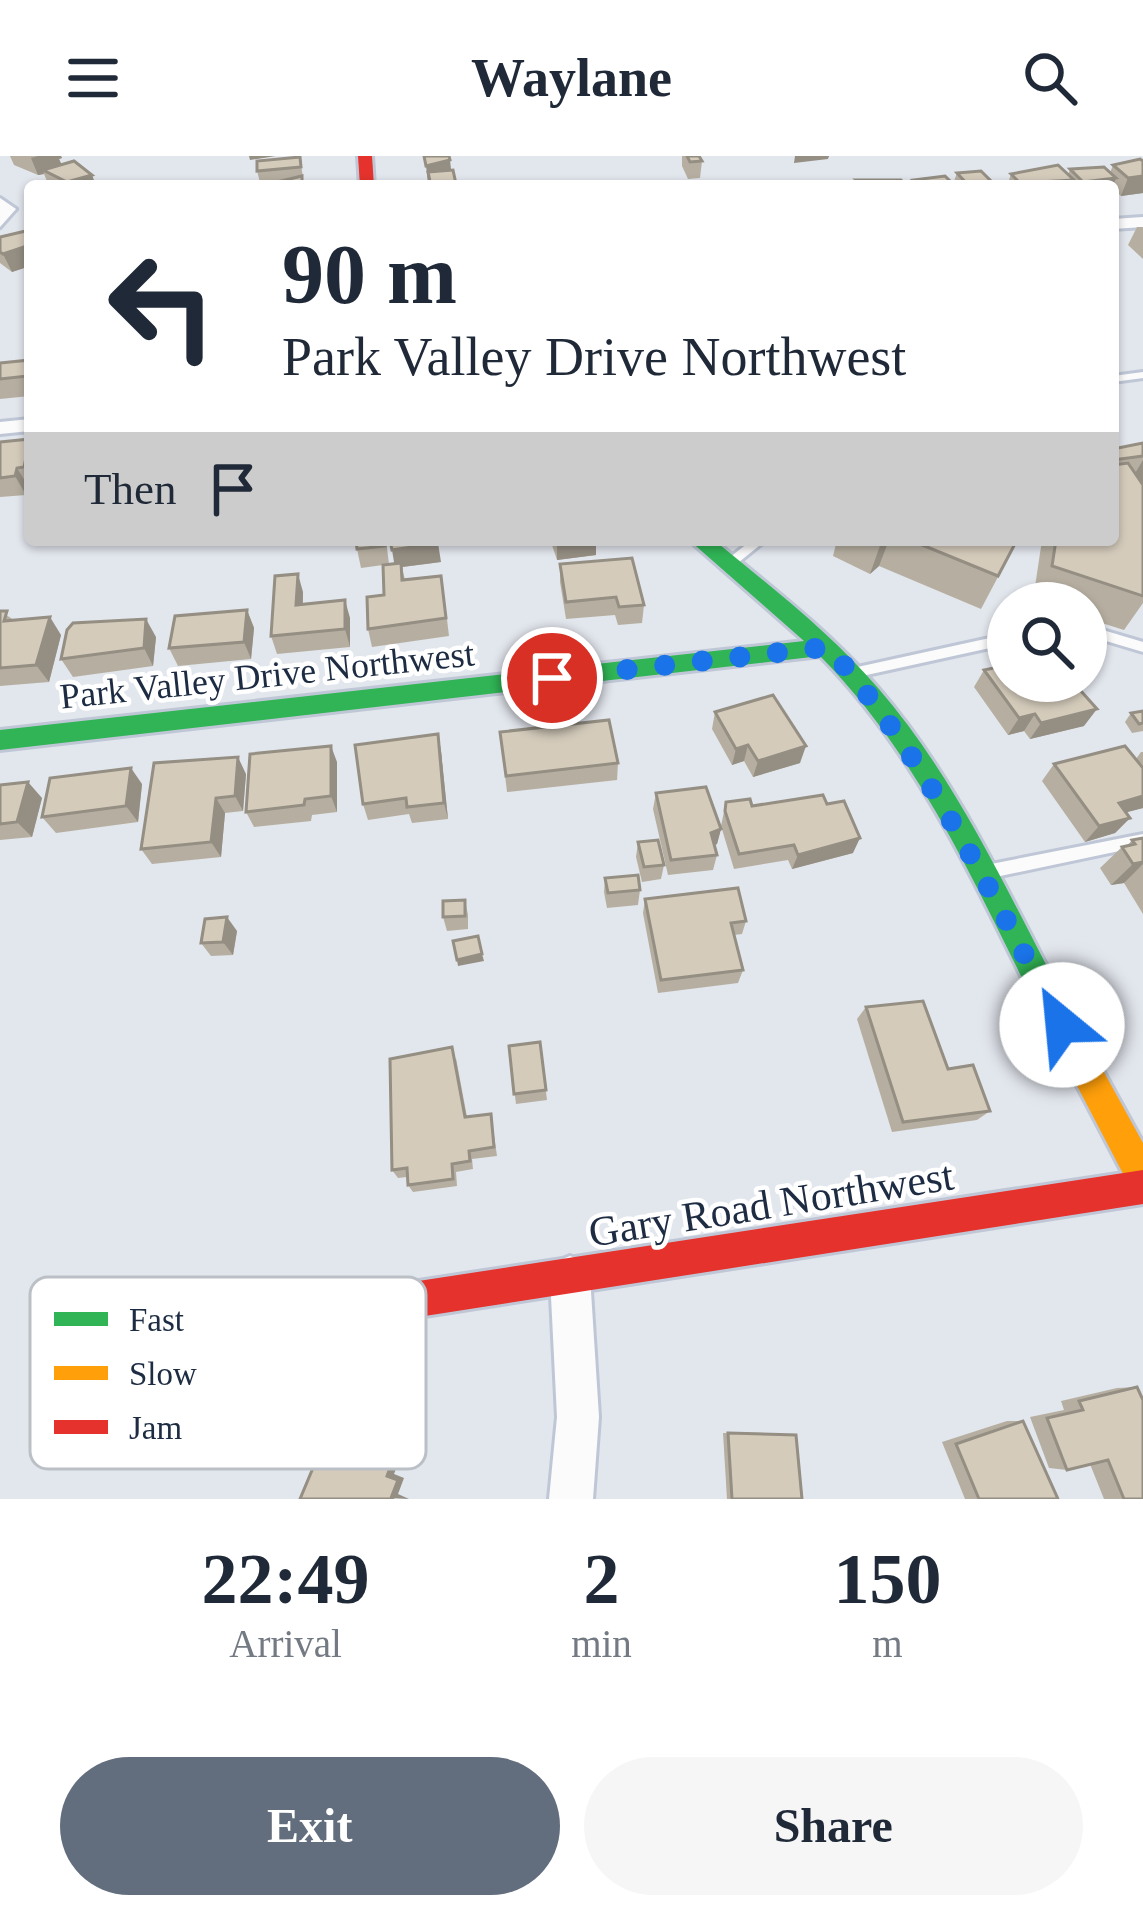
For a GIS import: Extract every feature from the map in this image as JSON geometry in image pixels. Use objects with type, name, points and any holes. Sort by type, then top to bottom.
[{"type":"street","points":[[0,203],[8,209],[0,222]]},
{"type":"street","points":[[707,546],[828,647],[928,777],[1143,1177]]},
{"type":"street","name":"Park Valley Drive Northwest","points":[[0,740],[828,647]]},
{"type":"street","name":"Gary Road Northwest","points":[[426,1298],[1143,1187]]},
{"type":"street","points":[[571,1276],[578,1417],[571,1499]]},
{"type":"lane","points":[[729,564],[752,546]]},
{"type":"lane","points":[[1107,636],[1143,647]]},
{"type":"lane","points":[[851,674],[987,644]]},
{"type":"lane","points":[[980,873],[1143,840]]},
{"type":"building","points":[[424,156],[449,156],[450,160],[426,166]]},
{"type":"building","points":[[300,157],[301,167],[257,171],[257,161]]},
{"type":"building","points":[[1140,159],[1143,176],[1128,178],[1113,165]]},
{"type":"building","points":[[74,161],[92,175],[63,180],[43,170]]},
{"type":"building","points":[[1058,165],[1074,180],[1017,180],[1011,174]]},
{"type":"building","points":[[1104,167],[1116,178],[1081,180],[1070,169]]},
{"type":"building","points":[[453,170],[455,180],[430,180],[428,172]]},
{"type":"building","points":[[981,171],[990,180],[963,180],[957,173]]},
{"type":"building","points":[[24,231],[24,247],[3,254],[0,237]]},
{"type":"building","points":[[24,361],[24,376],[0,379],[0,363]]},
{"type":"building","points":[[24,440],[24,467],[17,468],[15,476],[0,478],[0,442]]},
{"type":"building","points":[[1143,443],[1143,456],[1119,459],[1119,448]]},
{"type":"building","points":[[1128,463],[1143,485],[1143,596],[1052,566],[1055,546],[1119,546],[1119,464]]},
{"type":"building","points":[[925,546],[1014,546],[998,576]]},
{"type":"building","points":[[632,558],[644,605],[619,607],[616,597],[566,602],[560,564]]},
{"type":"building","points":[[401,563],[402,580],[441,576],[446,618],[368,629],[367,597],[384,595],[383,565]]},
{"type":"building","points":[[298,574],[296,605],[345,600],[345,629],[271,636],[275,576]]},
{"type":"building","points":[[247,610],[244,642],[169,648],[175,616]]},
{"type":"building","points":[[0,611],[7,611],[4,621],[50,617],[36,665],[0,668]]},
{"type":"building","points":[[146,619],[144,648],[61,659],[73,623]]},
{"type":"building","points":[[773,695],[806,746],[758,761],[748,745],[736,749],[715,712]]},
{"type":"building","points":[[1007,702],[1091,702],[1097,709],[1041,723],[1035,714],[1019,718]]},
{"type":"building","points":[[1143,711],[1143,723],[1139,724],[1131,713]]},
{"type":"building","points":[[609,720],[618,763],[506,776],[500,732]]},
{"type":"building","points":[[438,734],[444,803],[407,807],[406,798],[363,804],[355,745]]},
{"type":"building","points":[[331,746],[331,796],[305,799],[304,805],[246,812],[250,754]]},
{"type":"building","points":[[1125,746],[1143,768],[1143,796],[1119,803],[1130,818],[1099,826],[1054,764]]},
{"type":"building","points":[[238,757],[235,796],[216,798],[211,842],[141,849],[154,763]]},
{"type":"building","points":[[131,768],[126,806],[42,817],[50,778]]},
{"type":"building","points":[[28,782],[17,822],[0,824],[0,785]]},
{"type":"building","points":[[706,787],[721,829],[711,833],[717,855],[671,860],[656,793]]},
{"type":"building","points":[[823,795],[827,804],[844,801],[860,838],[798,855],[794,845],[739,854],[726,802],[750,799],[752,806]]},
{"type":"building","points":[[1143,838],[1143,862],[1133,864],[1122,847]]},
{"type":"building","points":[[658,840],[664,865],[644,867],[638,842]]},
{"type":"building","points":[[638,875],[640,890],[608,893],[605,878]]},
{"type":"building","points":[[738,888],[746,921],[731,923],[743,970],[661,980],[645,899]]},
{"type":"building","points":[[465,900],[465,916],[443,917],[443,901]]},
{"type":"building","points":[[227,917],[223,942],[201,943],[205,919]]},
{"type":"building","points":[[478,936],[482,954],[457,960],[453,941]]},
{"type":"building","points":[[923,1001],[948,1069],[973,1065],[990,1111],[903,1122],[866,1007]]},
{"type":"building","points":[[540,1042],[546,1090],[514,1094],[509,1046]]},
{"type":"building","points":[[452,1047],[465,1117],[491,1114],[494,1147],[469,1151],[470,1161],[452,1164],[453,1179],[408,1185],[407,1168],[392,1170],[390,1059]]},
{"type":"building","points":[[1137,1387],[1143,1400],[1143,1499],[1124,1499],[1108,1460],[1067,1470],[1047,1418],[1083,1410],[1079,1401]]},
{"type":"building","points":[[1023,1421],[1058,1499],[979,1499],[956,1444]]},
{"type":"building","points":[[728,1433],[796,1435],[802,1499],[732,1499]]},
{"type":"building","points":[[313,1469],[390,1469],[387,1476],[398,1480],[394,1499],[300,1499]]},
{"type":"traffic: fast","points":[[707,546],[831,653],[900,733],[951,812],[1061,1024]]},
{"type":"traffic: fast","points":[[0,740],[828,647]]},
{"type":"traffic: slow","points":[[1061,1024],[1143,1177]]},
{"type":"traffic: jam","points":[[365,156],[367,180]]},
{"type":"traffic: jam","points":[[426,1298],[1143,1187]]},
{"type":"route","points":[[552,678],[828,647],[875,700],[928,777],[1062,1025]]}]
